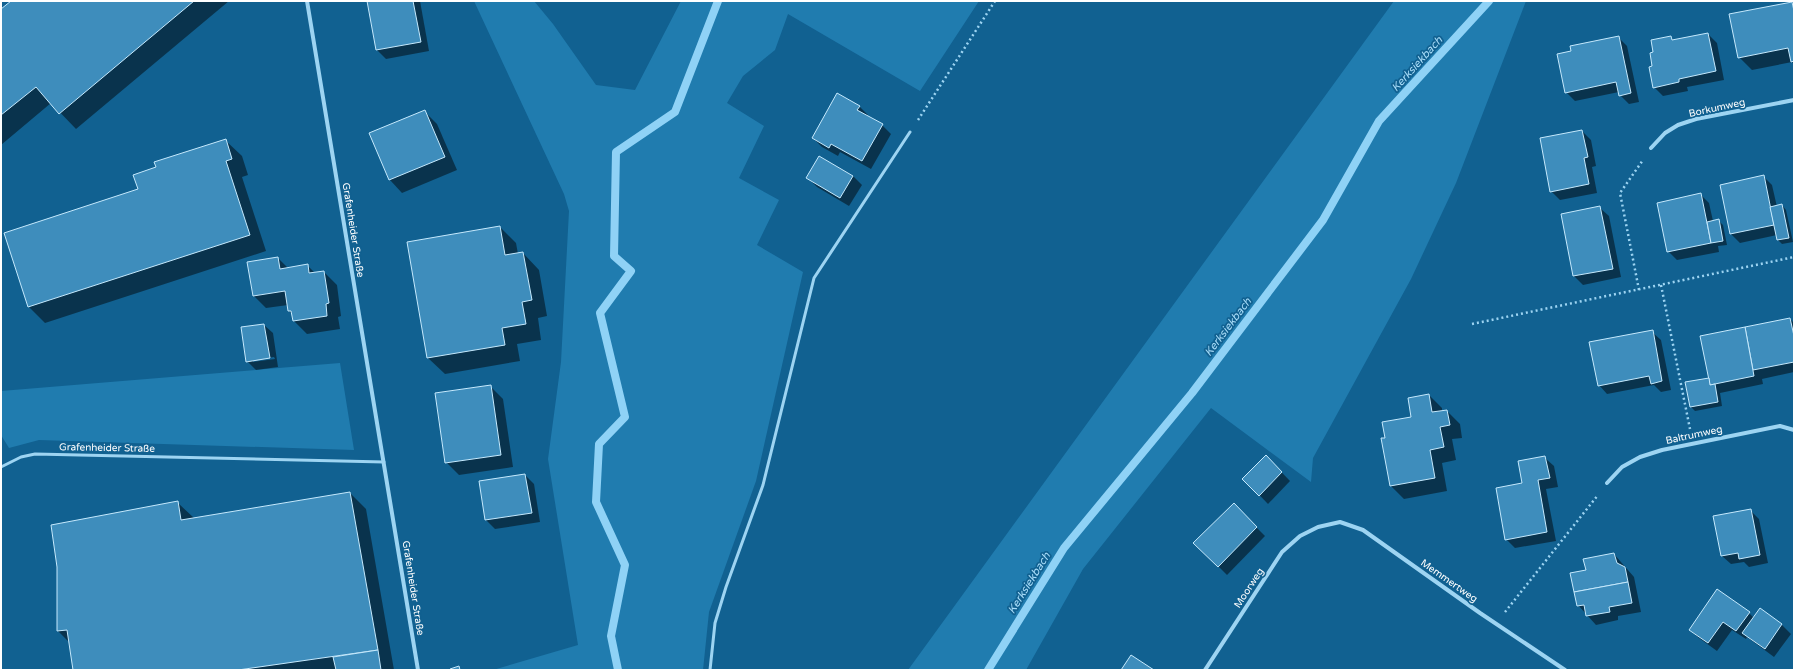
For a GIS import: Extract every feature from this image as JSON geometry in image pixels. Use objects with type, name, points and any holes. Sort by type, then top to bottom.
[{"type":"street","name":"Grafenheider Straße","points":[[307,1],[418,670]]},
{"type":"street","name":"Borkumweg","points":[[1651,148],[1665,133],[1678,125],[1696,119],[1794,100]]},
{"type":"street","name":"Baltrumweg","points":[[1607,483],[1622,467],[1640,457],[1662,450],[1780,426],[1794,430]]},
{"type":"street","name":"Memmertweg","points":[[1318,527],[1340,522],[1363,530],[1496,624],[1565,670]]},
{"type":"street","name":"Moorweg","points":[[1205,670],[1282,552],[1300,536],[1318,527]]},
{"type":"lane","points":[[710,670],[716,623],[726,586],[763,485],[814,278],[910,132]]},
{"type":"lane","name":"Grafenheider Straße","points":[[1,466],[21,457],[35,454],[384,462]]},
{"type":"path","points":[[910,132],[994,1]]},
{"type":"path","points":[[1639,290],[1620,193],[1651,148]]},
{"type":"path","points":[[1472,324],[1794,257]]},
{"type":"path","points":[[1661,285],[1693,443]]},
{"type":"path","points":[[1496,624],[1607,483]]},
{"type":"shaded area","points":[[474,1],[534,1],[553,24],[596,85],[635,90],[681,1],[979,1],[920,91],[788,14],[775,50],[743,76],[727,103],[764,126],[739,178],[779,200],[757,245],[803,272],[756,481],[709,612],[703,670],[493,670],[578,645],[548,459],[561,362],[569,211],[564,194]]},
{"type":"shaded area","points":[[1394,1],[1526,1],[1456,183],[1411,279],[1313,458],[1311,482],[1211,408],[1083,569],[1026,670],[908,670]]},
{"type":"shaded area","points":[[340,363],[354,450],[39,440],[9,448],[1,435],[1,391]]},
{"type":"building","points":[[11,1],[194,1],[59,114],[36,87],[1,115],[1,9]]},
{"type":"building","points":[[367,1],[413,1],[421,42],[376,50]]},
{"type":"building","points":[[1792,2],[1794,11],[1794,61],[1791,62],[1788,48],[1738,58],[1729,14]]},
{"type":"building","points":[[1708,33],[1716,71],[1679,79],[1679,82],[1653,88],[1649,67],[1652,66],[1650,53],[1653,52],[1651,40],[1671,36],[1672,40]]},
{"type":"building","points":[[1619,36],[1631,93],[1619,96],[1616,82],[1565,93],[1557,54],[1571,51],[1570,46]]},
{"type":"building","points":[[837,93],[860,106],[857,110],[883,124],[862,161],[831,144],[829,148],[812,138]]},
{"type":"building","points":[[425,110],[445,157],[389,180],[369,133]]},
{"type":"building","points":[[1582,130],[1588,157],[1584,158],[1589,184],[1550,192],[1540,138]]},
{"type":"building","points":[[226,139],[232,159],[226,161],[250,235],[28,307],[4,233],[138,189],[133,175],[156,167],[154,162]]},
{"type":"building","points":[[819,156],[853,176],[840,198],[806,178]]},
{"type":"building","points":[[1764,175],[1774,225],[1730,234],[1720,185]]},
{"type":"building","points":[[1701,193],[1711,243],[1667,252],[1657,203]]},
{"type":"building","points":[[1782,204],[1789,238],[1777,240],[1770,207]]},
{"type":"building","points":[[1600,206],[1613,269],[1573,276],[1561,214]]},
{"type":"building","points":[[1719,219],[1723,241],[1711,243],[1707,222]]},
{"type":"building","points":[[500,226],[505,255],[523,252],[532,300],[522,302],[526,324],[502,328],[505,345],[427,358],[407,242]]},
{"type":"building","points":[[278,257],[280,269],[308,264],[309,273],[324,271],[329,303],[326,304],[327,316],[293,321],[291,311],[288,311],[285,291],[253,296],[247,262]]},
{"type":"building","points":[[1790,318],[1794,336],[1794,362],[1753,370],[1745,327]]},
{"type":"building","points":[[264,324],[270,358],[246,362],[241,327]]},
{"type":"building","points":[[1745,327],[1754,376],[1710,385],[1700,336]]},
{"type":"building","points":[[1653,330],[1662,381],[1651,384],[1649,376],[1598,386],[1589,342]]},
{"type":"building","points":[[1709,378],[1710,385],[1715,384],[1718,402],[1690,407],[1685,382]]},
{"type":"building","points":[[491,385],[501,455],[445,463],[435,393]]},
{"type":"building","points":[[1429,394],[1432,412],[1447,410],[1450,425],[1440,427],[1444,447],[1430,450],[1435,478],[1390,486],[1381,438],[1385,438],[1382,422],[1411,417],[1408,398]]},
{"type":"building","points":[[1266,455],[1282,472],[1259,496],[1242,479]]},
{"type":"building","points":[[1545,456],[1550,478],[1538,480],[1547,532],[1505,540],[1496,488],[1522,483],[1518,461]]},
{"type":"building","points":[[525,474],[532,513],[485,520],[479,481]]},
{"type":"building","points":[[350,492],[378,650],[238,670],[73,670],[67,630],[57,631],[57,567],[51,525],[178,501],[181,520]]},
{"type":"building","points":[[1234,503],[1257,527],[1218,567],[1193,543]]},
{"type":"building","points":[[1751,509],[1760,555],[1739,559],[1738,553],[1721,556],[1713,516]]},
{"type":"building","points":[[1614,553],[1617,563],[1625,567],[1628,582],[1574,592],[1570,573],[1586,570],[1583,559]]},
{"type":"building","points":[[1628,582],[1632,603],[1609,607],[1610,612],[1586,616],[1584,605],[1577,606],[1574,592]]},
{"type":"building","points":[[1717,589],[1750,612],[1736,631],[1723,622],[1708,643],[1689,630]]},
{"type":"building","points":[[1760,608],[1782,624],[1765,649],[1742,633]]},
{"type":"building","points":[[378,650],[381,670],[336,670],[333,657]]},
{"type":"building","points":[[1131,655],[1154,670],[1121,670]]},
{"type":"building","points":[[459,666],[460,670],[450,670],[450,669]]},
{"type":"waterway","points":[[618,670],[611,636],[625,565],[596,502],[599,444],[625,417],[600,313],[631,271],[614,256],[616,152],[675,112],[718,1]]},
{"type":"waterway","name":"Kerksiekbach","points":[[988,670],[1064,548],[1192,393],[1323,220],[1379,121],[1489,1]]}]
